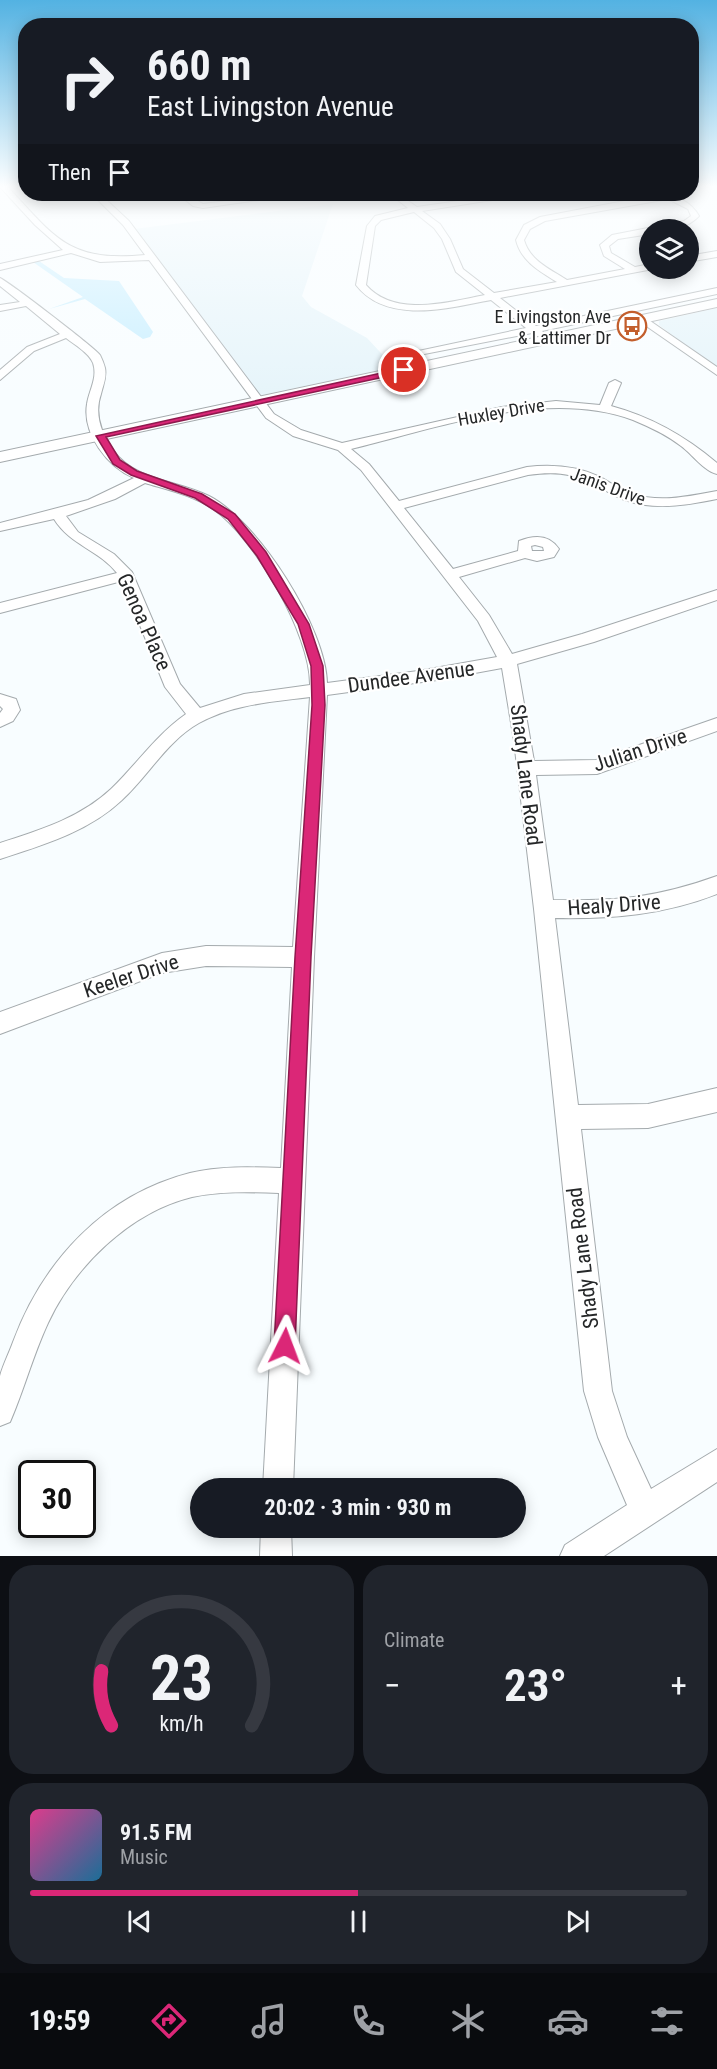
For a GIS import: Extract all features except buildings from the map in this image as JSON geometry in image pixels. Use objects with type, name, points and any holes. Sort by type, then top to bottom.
[{"type":"main road","points":[[0,457],[717,303]]},
{"type":"street","points":[[0,267],[32,260]]},
{"type":"street","points":[[92,260],[130,260]]},
{"type":"street","name":"Shady Lane Road","points":[[153,260],[270,416],[286,428],[342,447],[365,467],[484,619],[508,662],[526,768],[544,909],[598,1391],[610,1435],[646,1511]]},
{"type":"street","points":[[366,260],[361,282],[365,290],[386,302],[418,308],[447,306],[639,269]]},
{"type":"street","points":[[454,260],[459,270],[546,340]]},
{"type":"street","points":[[531,260],[565,283]]},
{"type":"street","points":[[617,260],[633,270]]},
{"type":"street","points":[[0,281],[89,349],[99,364],[101,381],[91,410],[100,436],[116,462],[145,477],[176,487],[214,504],[231,516],[247,534],[303,624],[317,666],[318,690],[278,1478]]},
{"type":"street","points":[[413,355],[717,291]]},
{"type":"street","points":[[0,308],[28,303]]},
{"type":"street","points":[[643,319],[717,372]]},
{"type":"street","points":[[0,377],[12,361],[31,348],[69,334]]},
{"type":"street","points":[[0,359],[12,361]]},
{"type":"street","points":[[604,409],[615,383]]},
{"type":"street","name":"Huxley Drive","points":[[342,447],[519,405],[568,404],[604,409],[635,417],[664,430],[692,448],[717,470]]},
{"type":"street","name":"Janis Drive","points":[[395,506],[527,471],[546,469],[584,474],[622,495],[660,503],[687,502],[717,495]]},
{"type":"street","points":[[0,527],[112,497],[145,477]]},
{"type":"street","name":"Genoa Place","points":[[58,513],[67,530],[74,537],[115,559],[126,575],[173,687],[197,716]]},
{"type":"street","points":[[450,575],[525,552]]},
{"type":"street","points":[[0,609],[126,575]]},
{"type":"street","name":"Dundee Avenue","points":[[0,851],[58,832],[103,806],[121,790],[154,749],[197,716],[245,700],[508,662],[717,595]]},
{"type":"street","points":[[0,700],[10,703],[12,710],[0,721]]},
{"type":"street","name":"Julian Drive","points":[[526,768],[597,768],[619,762],[717,724]]},
{"type":"street","name":"Healy Drive","points":[[544,909],[639,908],[667,903],[717,885]]},
{"type":"street","name":"Keeler Drive","points":[[0,1023],[162,963],[206,956],[303,957]]},
{"type":"street","points":[[568,1117],[648,1116],[717,1100]]},
{"type":"street","points":[[0,1412],[39,1312],[62,1276],[96,1238],[123,1215],[153,1198],[190,1185],[229,1179],[293,1180]]},
{"type":"street","points":[[576,1556],[717,1464]]},
{"type":"street","points":[[276,1538],[276,1556]]},
{"type":"shaded area","points":[[157,260],[314,260],[302,296],[311,307],[367,338],[394,367],[262,395],[256,393]]},
{"type":"shaded area","points":[[39,261],[64,278],[119,281],[153,332],[150,337],[143,339],[85,299],[49,309],[83,297],[33,262]]},
{"type":"shaded area","points":[[717,308],[717,369],[659,325],[659,321]]},
{"type":"place","name":"E Livingston Ave & Lattimer Dr","points":[[632,326]]},
{"type":"route","points":[[285,1346],[303,957],[318,705],[317,666],[310,638],[303,624],[262,554],[231,516],[199,496],[134,473],[116,462],[100,436],[404,370]]}]
